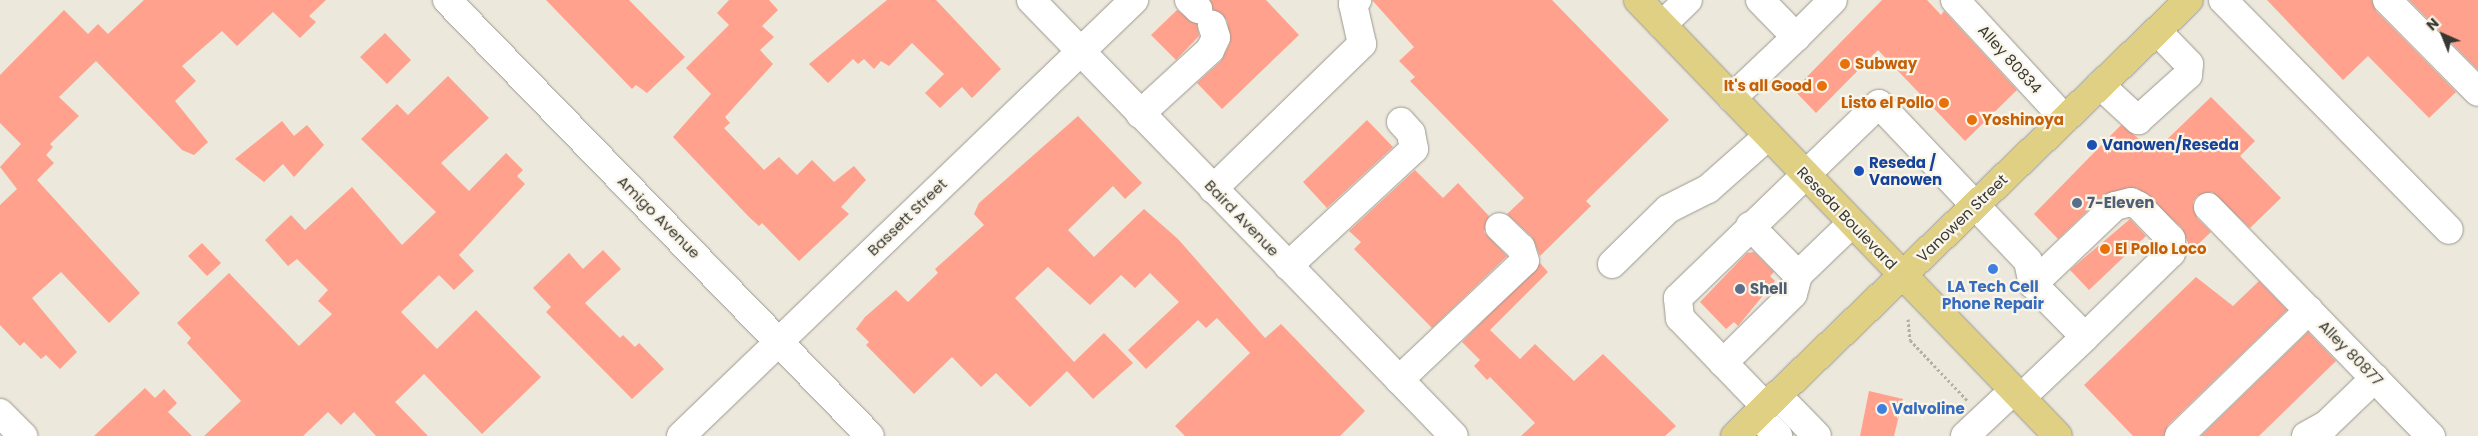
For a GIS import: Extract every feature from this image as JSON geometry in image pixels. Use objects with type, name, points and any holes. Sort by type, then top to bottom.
[{"type":"main road","name":"Reseda Boulevard","points":[[1638,0],[2058,436]]},
{"type":"main road","name":"Vanowen Street","points":[[1735,436],[2189,0]]},
{"type":"street","name":"Amigo Avenue","points":[[447,0],[870,436]]},
{"type":"street","name":"Baird Avenue","points":[[1031,0],[1079,52],[1454,436]]},
{"type":"street","name":"Bassett Street","points":[[681,436],[1134,0]]},
{"type":"street","points":[[1213,189],[1362,44],[1354,4],[1357,0]]},
{"type":"street","points":[[1662,25],[1688,0]]},
{"type":"street","points":[[1760,0],[1796,37]]},
{"type":"street","points":[[1732,98],[1833,0]]},
{"type":"street","name":"Alley 80834","points":[[1955,0],[2065,119]]},
{"type":"street","points":[[2223,0],[2449,230]]},
{"type":"street","points":[[2387,0],[2478,92]]},
{"type":"street","points":[[1140,114],[1210,50],[1216,37],[1200,11]]},
{"type":"street","points":[[2100,85],[2138,120],[2188,75],[2189,64],[2157,31]]},
{"type":"street","points":[[1817,436],[1767,405],[1723,363],[1680,318],[1678,298],[1750,226],[1879,104],[1974,207],[2028,261],[2033,284],[2085,337]]},
{"type":"street","points":[[1288,266],[1414,149],[1411,133],[1401,122]]},
{"type":"street","points":[[1612,264],[1668,210],[1708,189],[1768,136]]},
{"type":"street","points":[[1965,436],[2085,337],[2171,253],[2171,239],[2138,206],[2131,202],[2115,206],[2033,284]]},
{"type":"street","name":"Alley 80877","points":[[2208,207],[2431,436]]},
{"type":"street","points":[[1723,363],[1794,294],[1798,275],[1852,223]]},
{"type":"street","points":[[1750,226],[1798,275]]},
{"type":"street","points":[[1399,380],[1525,261],[1521,248],[1499,227]]},
{"type":"street","points":[[2179,436],[2309,310]]},
{"type":"street","points":[[2306,436],[2326,426],[2375,378]]},
{"type":"street","points":[[1767,405],[1778,436]]},
{"type":"street","points":[[0,413],[23,436]]},
{"type":"path","points":[[1902,276],[1910,340],[1969,402],[2017,394]]},
{"type":"building","points":[[144,0],[326,0],[309,16],[316,22],[300,38],[273,12],[237,46],[222,31],[182,66],[196,81],[175,101],[208,142],[194,155],[182,150],[96,61],[59,97],[79,116],[50,144],[53,147],[46,155],[54,163],[37,180],[140,293],[109,323],[61,272],[32,298],[77,352],[60,369],[46,355],[41,359],[24,342],[20,346],[0,325],[0,205],[17,189],[0,167],[21,144],[0,123],[0,75],[64,10],[88,34],[98,24],[108,34]]},
{"type":"building","points":[[546,0],[629,0],[685,57],[647,93],[636,85],[632,89]]},
{"type":"building","points":[[729,0],[769,0],[778,10],[762,26],[774,37],[760,50],[773,64],[725,117],[730,123],[724,128],[764,170],[779,157],[797,175],[812,160],[834,182],[854,166],[866,180],[841,207],[849,214],[799,261],[762,223],[759,226],[749,217],[673,137],[711,94],[686,68],[729,25],[717,13]]},
{"type":"building","points":[[887,0],[936,0],[1001,69],[972,98],[962,87],[940,108],[925,93],[944,74],[912,43],[889,66],[881,61],[874,69],[864,59],[858,64],[853,59],[828,83],[809,64]]},
{"type":"building","points":[[1210,0],[1266,0],[1299,35],[1222,109],[1197,83],[1221,61],[1230,43],[1227,20],[1213,10]]},
{"type":"building","points":[[1372,0],[1552,0],[1669,120],[1586,201],[1591,206],[1540,256],[1532,237],[1507,214],[1524,198],[1410,81],[1415,77],[1399,61],[1414,47]]},
{"type":"building","points":[[1882,0],[1927,0],[1941,15],[1944,11],[2017,90],[1965,141],[1878,50],[1816,113],[1794,90]]},
{"type":"building","points":[[2267,0],[2372,0],[2376,11],[2456,92],[2429,118],[2368,56],[2343,80]]},
{"type":"building","points":[[2409,0],[2478,0],[2478,70]]},
{"type":"building","points":[[1177,10],[1197,24],[1199,36],[1176,60],[1151,35]]},
{"type":"building","points":[[385,33],[411,60],[387,84],[360,57]]},
{"type":"building","points":[[448,76],[489,118],[441,163],[469,191],[506,153],[523,170],[517,176],[525,184],[459,255],[474,271],[454,290],[439,275],[401,312],[437,349],[476,310],[541,377],[482,434],[424,374],[395,402],[428,436],[376,436],[354,412],[341,425],[328,412],[303,436],[204,436],[241,401],[187,343],[191,338],[177,323],[229,273],[299,346],[332,314],[318,301],[328,290],[297,259],[288,266],[265,240],[291,215],[305,230],[352,187],[402,245],[436,212],[361,139],[397,104],[408,115]]},
{"type":"building","points":[[2211,97],[2255,141],[2240,156],[2281,198],[2250,228],[2212,192],[2197,196],[2193,202],[2197,218],[2211,232],[2191,251],[2182,228],[2137,188],[2105,194],[2058,239],[2034,214],[2121,125],[2155,151]]},
{"type":"building","points":[[1078,116],[1142,183],[1125,199],[1113,186],[1068,230],[1094,257],[1144,209],[1178,239],[1265,338],[1281,324],[1365,411],[1340,436],[1185,436],[1175,426],[1250,353],[1217,318],[1206,328],[1198,320],[1146,369],[1128,350],[1179,302],[1150,273],[1135,288],[1121,275],[1090,305],[1048,267],[1015,298],[1074,362],[1104,333],[1133,363],[1093,399],[1067,371],[1030,407],[996,373],[981,387],[952,357],[914,394],[866,345],[869,342],[856,329],[865,317],[896,290],[908,302],[938,273],[935,269],[984,225],[974,214],[979,203]]},
{"type":"building","points":[[1367,120],[1393,147],[1327,208],[1303,182]]},
{"type":"building","points":[[282,121],[294,136],[307,125],[324,145],[294,177],[283,164],[264,182],[235,159]]},
{"type":"building","points":[[1415,170],[1443,198],[1458,183],[1489,216],[1484,232],[1507,256],[1432,328],[1354,249],[1361,242],[1349,231]]},
{"type":"building","name":"El Pollo Loco","points":[[2130,219],[2146,236],[2089,290],[2070,270]]},
{"type":"building","points":[[202,243],[221,263],[207,276],[188,256]]},
{"type":"building","points":[[603,250],[621,269],[585,303],[620,338],[623,335],[635,347],[639,343],[664,369],[632,399],[546,312],[551,307],[533,288],[569,253],[583,269]]},
{"type":"building","name":"Shell","points":[[1754,252],[1774,272],[1770,276],[1775,281],[1738,326],[1734,322],[1726,329],[1700,302],[1747,253]]},
{"type":"building","points":[[1540,263],[1548,272],[1490,330],[1520,359],[1535,344],[1574,381],[1603,354],[1676,426],[1665,436],[1521,436],[1535,423],[1490,377],[1487,380],[1474,366],[1480,360],[1462,342]]},
{"type":"building","points":[[2196,277],[2233,306],[2259,281],[2287,310],[2168,425],[2164,436],[2133,436],[2084,385]]},
{"type":"building","points":[[2308,332],[2336,361],[2259,436],[2201,436]]},
{"type":"building","points":[[145,388],[155,398],[164,389],[177,403],[168,412],[192,436],[94,436]]},
{"type":"building","name":"Valvoline","points":[[1869,391],[1903,399],[1894,436],[1860,436]]},
{"type":"place","name":"Subway","points":[[1845,64]]},
{"type":"place","name":"It's all Good","points":[[1822,86]]},
{"type":"place","name":"Listo el Pollo","points":[[1944,103]]},
{"type":"place","name":"Yoshinoya","points":[[1972,120]]},
{"type":"place","name":"Vanowen/Reseda","points":[[2092,145]]},
{"type":"place","name":"Reseda / Vanowen","points":[[1859,171]]},
{"type":"place","name":"7-Eleven","points":[[2077,203]]},
{"type":"place","name":"El Pollo Loco","points":[[2105,249]]},
{"type":"place","name":"LA Tech Cell Phone Repair","points":[[1993,269]]},
{"type":"place","name":"Shell","points":[[1740,289]]},
{"type":"place","name":"Valvoline","points":[[1882,409]]}]
